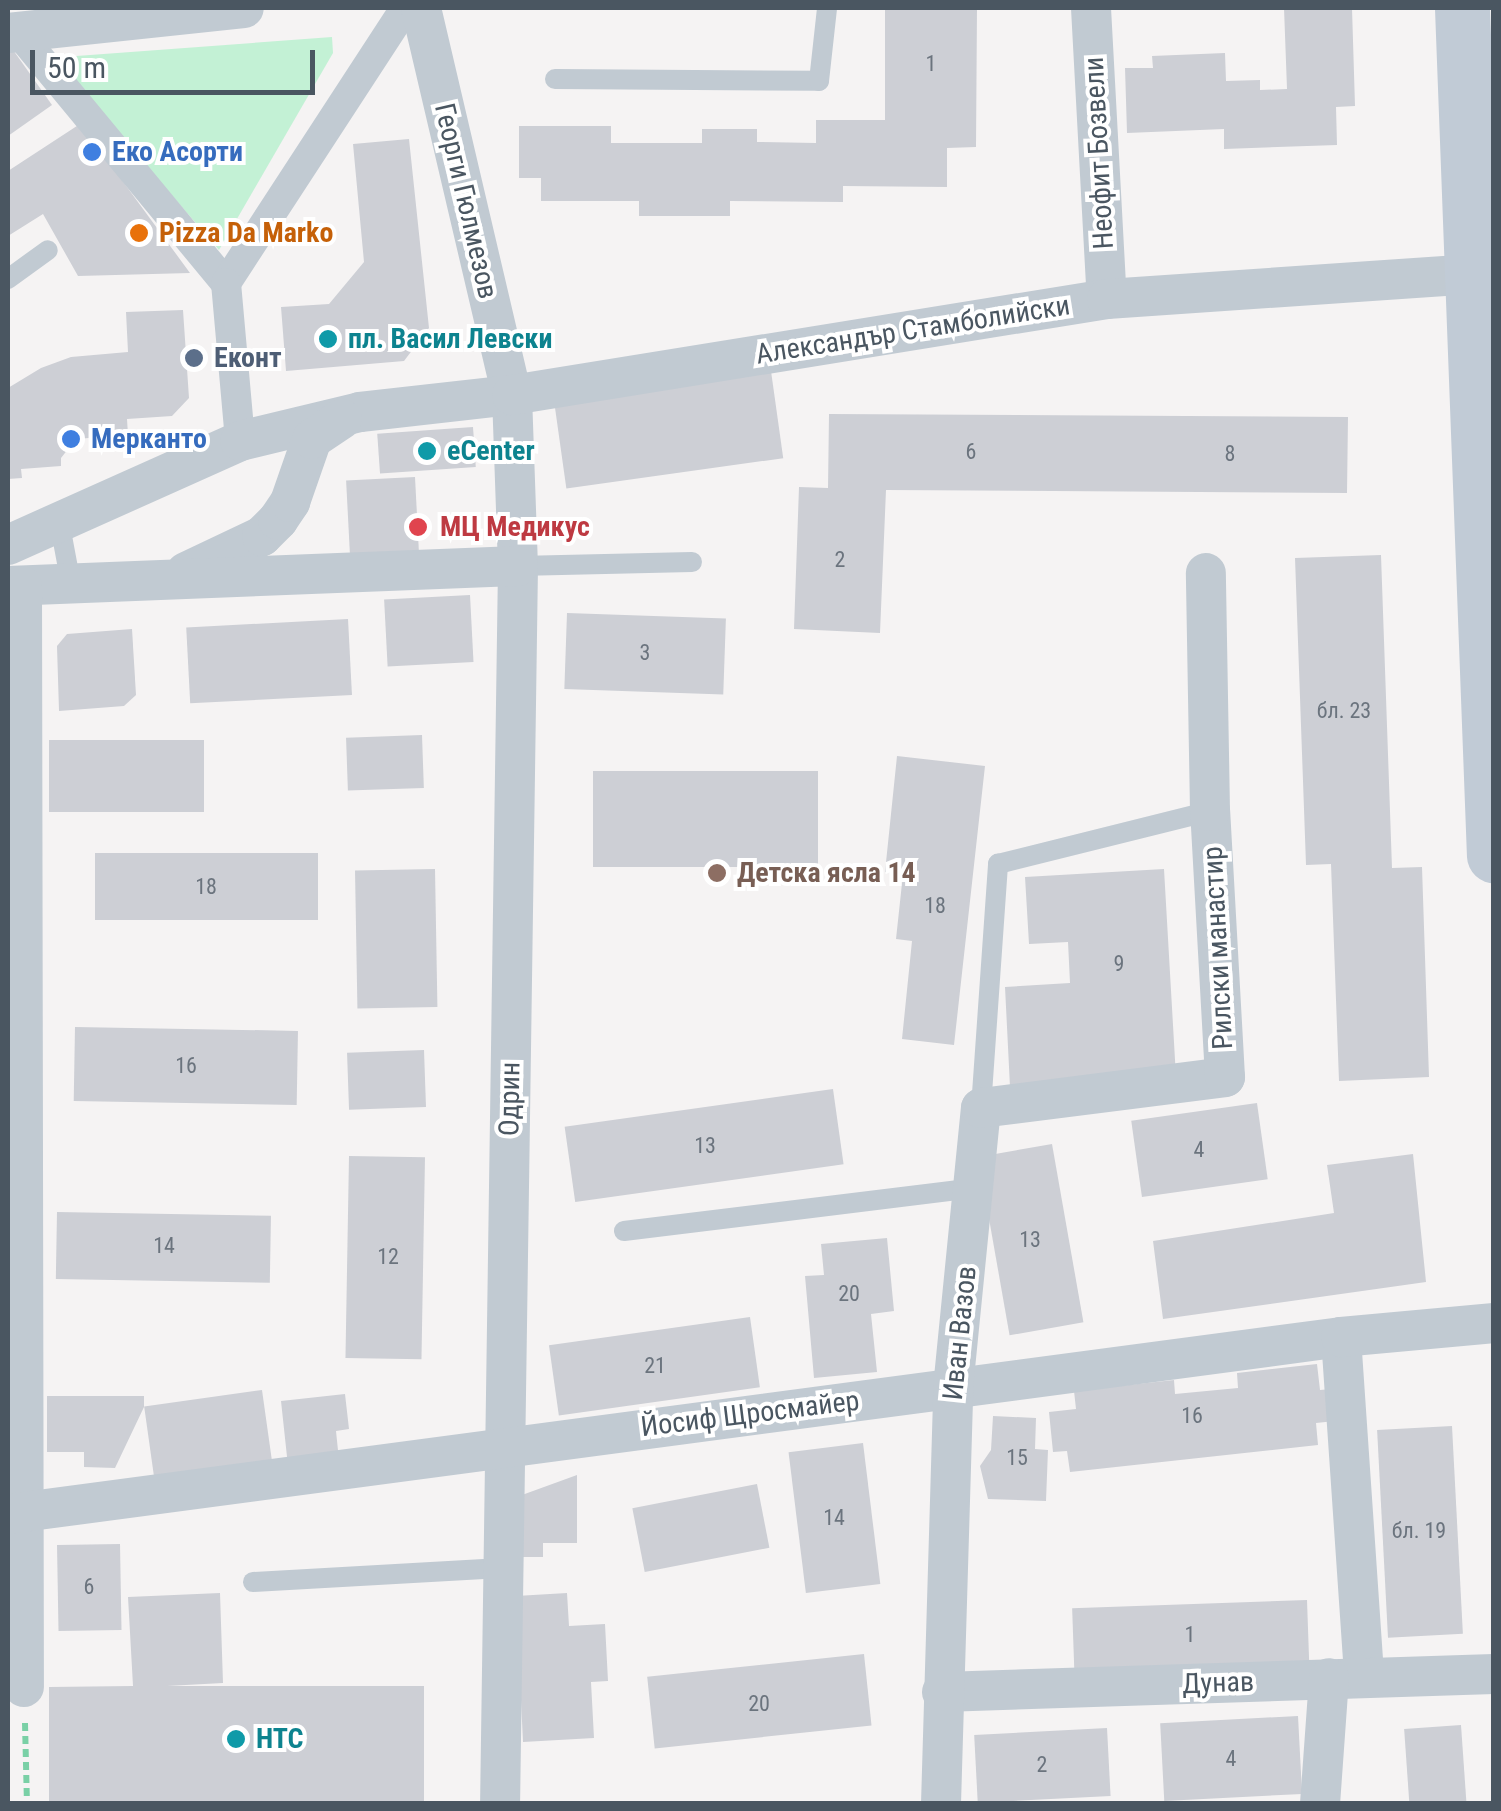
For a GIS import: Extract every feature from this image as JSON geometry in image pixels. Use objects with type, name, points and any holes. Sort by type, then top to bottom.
[{"type":"main road","points":[[1462,8],[1494,854]]},
{"type":"street","points":[[13,32],[244,8]]},
{"type":"street","points":[[226,283],[405,8]]},
{"type":"street","name":"Георги Гюлмезов","points":[[421,8],[512,395]]},
{"type":"street","name":"Неофит Бозвели","points":[[1090,8],[1107,298]]},
{"type":"street","points":[[13,32],[226,283],[240,441]]},
{"type":"street","name":"Александър Стамболийски","points":[[8,545],[240,441],[360,412],[512,395],[1107,298],[1470,274]]},
{"type":"street","name":"Одрин","points":[[500,1804],[518,566],[512,395]]},
{"type":"street","points":[[169,580],[262,536],[290,502],[312,439],[360,412]]},
{"type":"street","points":[[24,1687],[16,1512],[15,586],[518,566]]},
{"type":"street","name":"Рилски манастир","points":[[981,1108],[1226,1077],[1210,811],[1206,573]]},
{"type":"street","name":"Иван Вазов","points":[[941,1804],[953,1388],[981,1108]]},
{"type":"street","name":"Йосиф Щросмайер","points":[[16,1512],[1340,1337],[1494,1323]]},
{"type":"street","points":[[1320,1804],[1346,1677],[1340,1337]]},
{"type":"street","name":"Дунав","points":[[942,1692],[1494,1674]]},
{"type":"lane","points":[[556,78],[818,81],[827,8]]},
{"type":"lane","points":[[8,278],[48,250]]},
{"type":"lane","points":[[59,520],[72,584]]},
{"type":"lane","points":[[518,566],[692,562]]},
{"type":"lane","name":"Иван Вазов","points":[[981,1108],[998,864],[1210,811]]},
{"type":"lane","points":[[624,1231],[975,1188]]},
{"type":"lane","points":[[253,1582],[502,1568]]},
{"type":"path","points":[[24,1687],[27,1804]]},
{"type":"green space","points":[[332,37],[333,53],[219,250],[68,75],[63,57]]},
{"type":"building","points":[[885,8],[977,8],[976,147],[947,148],[947,187],[843,186],[843,202],[730,201],[730,216],[639,216],[639,201],[541,201],[541,178],[519,178],[519,126],[611,126],[611,143],[702,143],[702,129],[757,129],[757,142],[816,143],[816,120],[885,120]]},
{"type":"building","points":[[1284,8],[1352,8],[1355,106],[1336,107],[1337,145],[1224,149],[1224,129],[1127,133],[1125,68],[1153,68],[1152,56],[1225,53],[1226,81],[1260,80],[1260,90],[1287,89]]},
{"type":"building","points":[[11,47],[52,105],[8,136],[8,50]]},
{"type":"building","points":[[83,122],[190,273],[78,276],[43,214],[8,236],[8,171]]},
{"type":"building","points":[[409,139],[429,328],[404,361],[286,371],[281,307],[329,304],[364,262],[353,144]]},
{"type":"building","points":[[183,310],[189,398],[172,416],[127,419],[128,435],[76,439],[61,458],[61,466],[21,469],[22,478],[8,479],[8,388],[41,368],[71,357],[128,352],[126,312]]},
{"type":"building","points":[[771,371],[783,458],[566,489],[554,401]]},
{"type":"building","points":[[829,414],[1348,417],[1347,493],[886,490],[880,633],[794,629],[799,487],[828,488]]},
{"type":"building","name":"eCenter","points":[[473,427],[476,467],[380,474],[377,434]]},
{"type":"building","points":[[415,477],[419,559],[350,562],[346,481]]},
{"type":"building","points":[[1381,555],[1392,868],[1422,867],[1429,1077],[1339,1081],[1331,864],[1306,865],[1295,558]]},
{"type":"building","points":[[470,595],[474,662],[388,666],[384,600]]},
{"type":"building","points":[[567,613],[726,619],[723,695],[564,689]]},
{"type":"building","points":[[348,619],[352,695],[190,703],[186,627]]},
{"type":"building","points":[[132,629],[136,695],[124,706],[59,711],[57,646],[67,634]]},
{"type":"building","points":[[422,735],[424,788],[348,791],[346,738]]},
{"type":"building","points":[[49,740],[204,740],[204,812],[49,812]]},
{"type":"building","points":[[897,756],[985,766],[954,1045],[902,1039],[912,941],[896,939],[903,874],[885,872]]},
{"type":"building","points":[[593,771],[818,771],[818,867],[593,867]]},
{"type":"building","points":[[95,853],[318,853],[318,920],[95,920]]},
{"type":"building","points":[[435,869],[437,1007],[357,1008],[355,870]]},
{"type":"building","points":[[1164,869],[1176,1077],[1010,1087],[1005,987],[1070,983],[1068,942],[1029,944],[1025,877]]},
{"type":"building","points":[[75,1027],[298,1031],[297,1105],[74,1101]]},
{"type":"building","points":[[424,1050],[426,1107],[349,1110],[347,1053]]},
{"type":"building","points":[[833,1089],[844,1164],[575,1202],[565,1127]]},
{"type":"building","points":[[1257,1103],[1268,1179],[1142,1197],[1131,1121]]},
{"type":"building","points":[[1052,1144],[1083,1322],[1010,1335],[978,1157]]},
{"type":"building","points":[[1413,1154],[1426,1282],[1163,1319],[1153,1241],[1334,1213],[1327,1165]]},
{"type":"building","points":[[349,1156],[425,1157],[421,1359],[345,1358]]},
{"type":"building","points":[[57,1212],[271,1216],[270,1283],[56,1279]]},
{"type":"building","points":[[887,1238],[894,1311],[871,1314],[877,1372],[814,1378],[805,1276],[824,1275],[821,1244]]},
{"type":"building","points":[[750,1317],[760,1387],[559,1416],[549,1345]]},
{"type":"building","points":[[1317,1364],[1320,1390],[1331,1389],[1335,1421],[1316,1423],[1318,1445],[1070,1472],[1067,1451],[1053,1452],[1049,1412],[1076,1409],[1074,1391],[1174,1380],[1175,1394],[1238,1388],[1237,1373]]},
{"type":"building","points":[[262,1390],[272,1464],[155,1481],[144,1407]]},
{"type":"building","points":[[345,1394],[349,1429],[336,1431],[339,1460],[288,1466],[281,1401]]},
{"type":"building","points":[[47,1396],[144,1396],[144,1407],[115,1468],[84,1467],[84,1452],[47,1452]]},
{"type":"building","points":[[993,1416],[1036,1418],[1035,1449],[1048,1450],[1046,1501],[988,1499],[980,1466],[991,1450]]},
{"type":"building","points":[[1452,1426],[1463,1634],[1388,1638],[1377,1430]]},
{"type":"building","points":[[863,1443],[880,1584],[806,1593],[789,1452]]},
{"type":"building","points":[[577,1475],[577,1543],[543,1543],[543,1557],[521,1557],[522,1495]]},
{"type":"building","points":[[757,1484],[769,1548],[645,1572],[632,1508]]},
{"type":"building","points":[[120,1544],[122,1630],[59,1631],[57,1545]]},
{"type":"building","name":"НТС","points":[[220,1593],[223,1683],[167,1686],[424,1686],[424,1804],[49,1804],[49,1687],[133,1686],[128,1597]]},
{"type":"building","points":[[567,1593],[569,1626],[605,1624],[608,1681],[591,1682],[594,1738],[523,1742],[516,1596]]},
{"type":"building","points":[[1307,1600],[1309,1665],[1074,1673],[1072,1608]]},
{"type":"building","points":[[864,1654],[872,1726],[655,1748],[647,1677]]},
{"type":"building","points":[[1298,1716],[1302,1794],[1164,1801],[1160,1723]]},
{"type":"building","points":[[1461,1725],[1467,1804],[1409,1804],[1404,1729]]},
{"type":"building","points":[[1107,1728],[1111,1796],[978,1803],[974,1735]]},
{"type":"place","name":"Еко Асорти","points":[[92,152]]},
{"type":"place","name":"Pizza Da Marko","points":[[139,233]]},
{"type":"place","name":"пл. Васил Левски","points":[[328,339]]},
{"type":"place","name":"Еконт","points":[[194,358]]},
{"type":"place","name":"Мерканто","points":[[71,439]]},
{"type":"place","name":"eCenter","points":[[427,451]]},
{"type":"place","name":"МЦ Медикус","points":[[418,527]]},
{"type":"place","name":"Детска ясла 14","points":[[717,873]]},
{"type":"place","name":"НТС","points":[[236,1739]]}]
